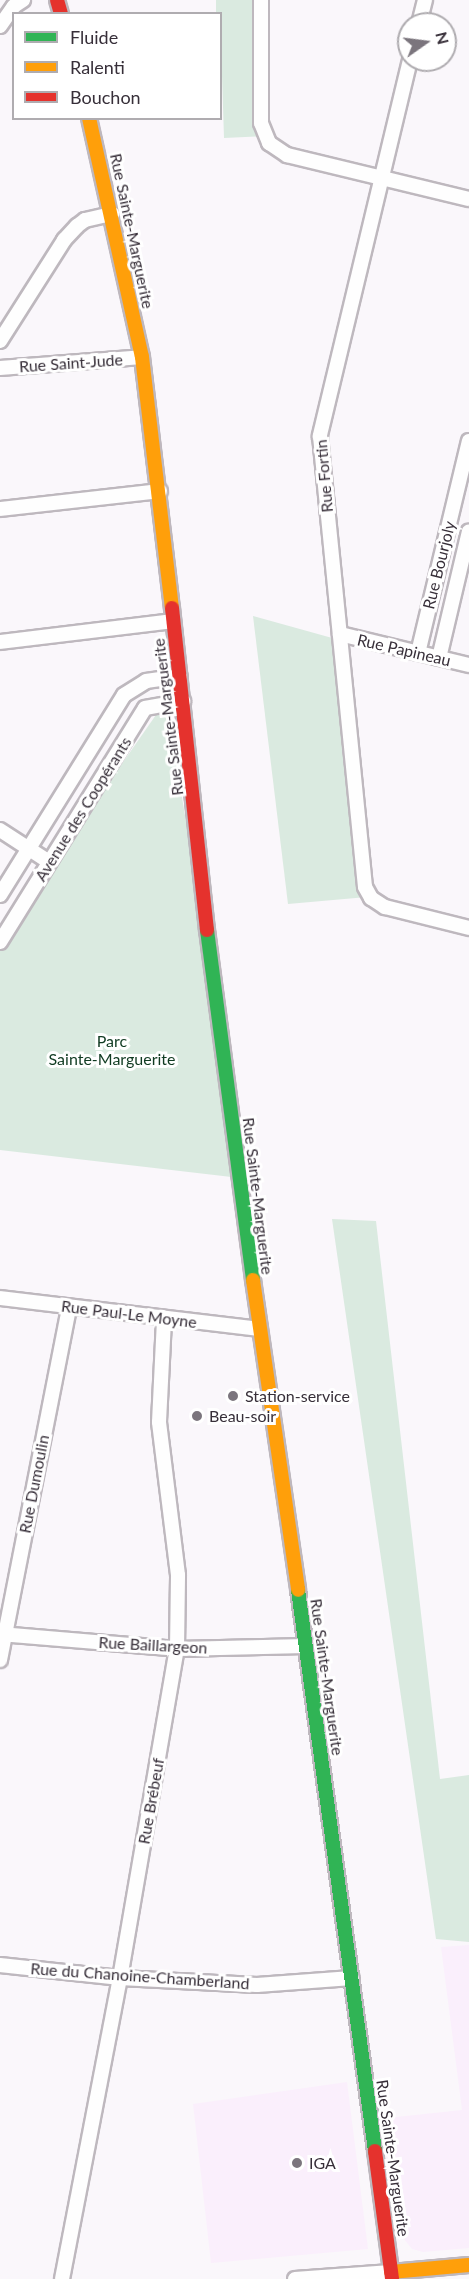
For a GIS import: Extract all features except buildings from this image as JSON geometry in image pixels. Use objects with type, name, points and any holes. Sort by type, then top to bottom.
[{"type":"street","points":[[0,26],[14,6],[23,0]]},
{"type":"street","points":[[261,0],[262,129],[269,143],[287,155],[381,180],[469,199]]},
{"type":"street","name":"Rue Fortin","points":[[407,72],[321,431],[364,882],[372,900],[390,909],[469,928]]},
{"type":"street","name":"Rue Sainte-Marguerite","points":[[89,120],[142,357],[160,491],[204,906],[258,1329],[306,1646],[391,2275]]},
{"type":"street","points":[[0,341],[64,240],[85,220],[112,214]]},
{"type":"street","name":"Rue Saint-Jude","points":[[0,368],[142,357]]},
{"type":"street","name":"Rue Bourjoly","points":[[418,653],[469,441]]},
{"type":"street","points":[[0,509],[160,491]]},
{"type":"street","name":"Rue Bourjoly","points":[[439,658],[469,531]]},
{"type":"street","points":[[0,642],[173,621]]},
{"type":"street","name":"Rue Papineau","points":[[340,634],[469,665]]},
{"type":"street","name":"Avenue des Coopérants","points":[[0,895],[124,695],[146,681],[180,676]]},
{"type":"street","name":"Avenue des Coopérants","points":[[0,942],[145,708],[183,701]]},
{"type":"street","points":[[0,830],[49,862]]},
{"type":"street","name":"Rue Paul-Le Moyne","points":[[0,1298],[258,1329]]},
{"type":"street","name":"Rue Dumoulin","points":[[0,1660],[2,1634],[69,1307]]},
{"type":"street","name":"Rue Brébeuf","points":[[62,2279],[120,1978],[177,1649],[178,1575],[159,1422],[164,1318]]},
{"type":"street","name":"Rue Baillargeon","points":[[2,1634],[177,1649],[306,1646]]},
{"type":"street","name":"Rue du Chanoine-Chamberland","points":[[0,1965],[120,1978],[257,1985],[352,1978]]},
{"type":"street","points":[[295,2279],[391,2275],[469,2265]]},
{"type":"shaded area","points":[[469,1945],[469,2248],[423,2252],[412,2249],[404,2239],[387,2118],[462,2110],[441,1947]]},
{"type":"shaded area","points":[[347,2082],[368,2249],[211,2263],[193,2104]]},
{"type":"green space","points":[[216,0],[267,0],[268,136],[224,138],[222,12],[216,12]]},
{"type":"green space","points":[[253,616],[343,641],[367,897],[288,904]]},
{"type":"green space","name":"Parc Sainte-Marguerite","points":[[158,712],[169,720],[226,1060],[240,1178],[0,1150],[0,946],[52,864]]},
{"type":"green space","points":[[332,1219],[376,1221],[440,1779],[469,1775],[469,1942],[436,1939]]},
{"type":"traffic: fast","points":[[207,930],[253,1280]]},
{"type":"traffic: fast","points":[[298,1590],[375,2151]]},
{"type":"traffic: slow","points":[[89,120],[142,357],[172,608]]},
{"type":"traffic: slow","points":[[253,1280],[298,1590]]},
{"type":"traffic: slow","points":[[391,2272],[469,2265]]},
{"type":"traffic: jam","points":[[57,0],[60,12]]},
{"type":"traffic: jam","points":[[172,608],[207,930]]},
{"type":"traffic: jam","points":[[375,2151],[392,2279]]},
{"type":"place","name":"Station-service","points":[[233,1396]]},
{"type":"place","name":"Beau-soir","points":[[197,1416]]},
{"type":"place","name":"IGA","points":[[297,2163]]}]
